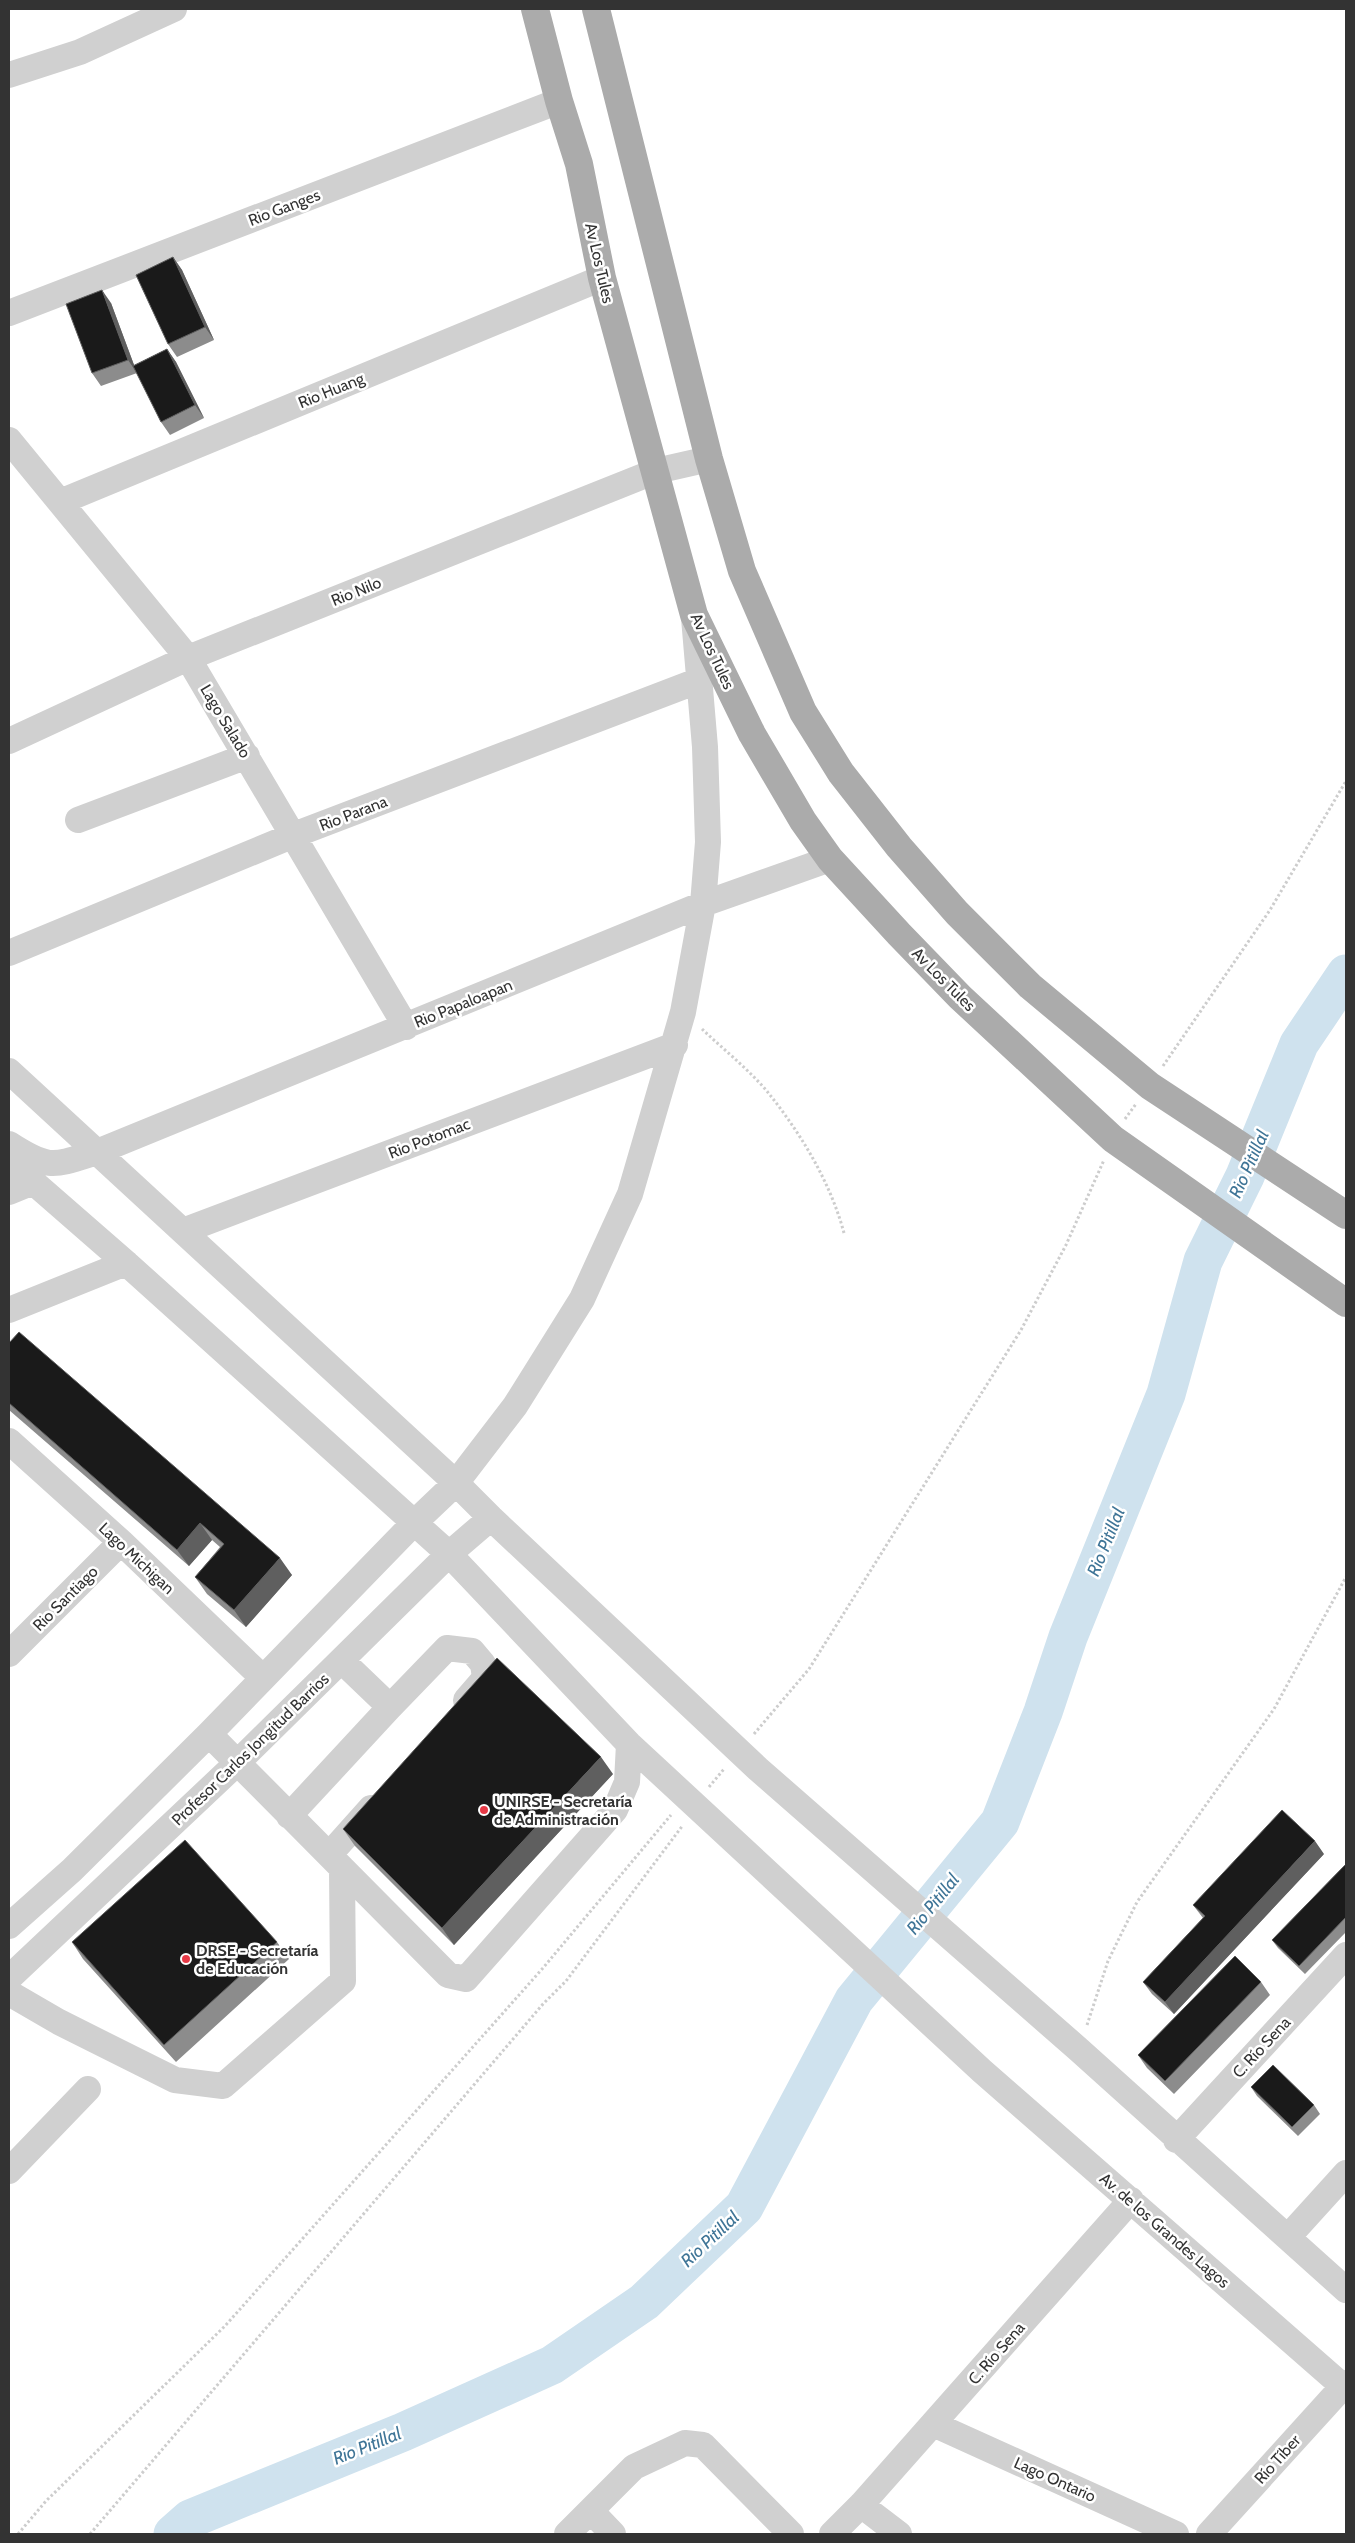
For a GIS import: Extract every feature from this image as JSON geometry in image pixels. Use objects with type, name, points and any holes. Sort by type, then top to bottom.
[{"type":"main road","name":"Av Los Tules","points":[[535,9],[558,101],[579,164],[602,278],[694,615],[752,734],[803,820],[830,859],[960,997],[1113,1139],[1137,1158],[1346,1303]]},
{"type":"main road","points":[[596,9],[709,459],[742,571],[802,712],[841,773],[899,847],[957,913],[1030,986],[1150,1086],[1346,1215]]},
{"type":"street","points":[[9,75],[80,52],[174,9]]},
{"type":"street","name":"Rio Ganges","points":[[9,313],[558,101]]},
{"type":"street","name":"Rio Huang","points":[[60,502],[602,278]]},
{"type":"street","name":"Lago Salado","points":[[9,440],[188,658],[406,1027]]},
{"type":"street","name":"Rio Nilo","points":[[9,741],[188,658],[656,471],[709,459]]},
{"type":"street","points":[[9,1926],[72,1870],[209,1734],[414,1522],[456,1483],[515,1406],[582,1299],[630,1194],[675,1045],[703,904],[708,842],[705,747],[694,615]]},
{"type":"street","name":"Rio Parana","points":[[9,953],[294,835],[700,680]]},
{"type":"street","points":[[78,820],[247,756]]},
{"type":"street","name":"Rio Papaloapan","points":[[9,1144],[34,1160],[58,1165],[97,1152],[703,904],[830,859]]},
{"type":"street","name":"Rio Potomac","points":[[183,1231],[675,1045]]},
{"type":"street","points":[[9,1071],[456,1483],[739,1752],[1078,2049],[1176,2140],[1346,2290]]},
{"type":"street","name":"Av. de los Grandes Lagos","points":[[9,1161],[20,1188],[126,1262],[449,1554],[629,1744],[717,1828],[982,2071],[1345,2386]]},
{"type":"street","points":[[9,1310],[126,1262]]},
{"type":"street","name":"Lago Michigan","points":[[9,1441],[121,1542],[263,1678]]},
{"type":"street","name":"Profesor Carlos Jongitud Barrios","points":[[9,1978],[237,1763],[449,1554],[491,1518]]},
{"type":"street","name":"Rio Santiago","points":[[9,1654],[121,1542]]},
{"type":"street","points":[[289,1816],[447,1648],[472,1651],[483,1664],[485,1678],[448,1720]]},
{"type":"street","points":[[342,1661],[390,1707]]},
{"type":"street","points":[[209,1734],[448,1975],[466,1979],[615,1810],[627,1782],[629,1744]]},
{"type":"street","points":[[9,1993],[59,2022],[175,2080],[223,2086],[343,1981],[336,1862],[385,1791]]},
{"type":"street","points":[[72,1870],[96,1896]]},
{"type":"street","name":"C. Río Sena","points":[[1176,2140],[1346,1955]]},
{"type":"street","points":[[9,2170],[88,2090]]},
{"type":"street","points":[[1288,2237],[1346,2173]]},
{"type":"street","name":"C. Río Sena","points":[[832,2534],[861,2505],[1130,2200]]},
{"type":"street","name":"Río Tíber","points":[[1209,2534],[1345,2386]]},
{"type":"street","name":"Lago Ontario","points":[[933,2424],[1176,2534]]},
{"type":"street","points":[[567,2534],[634,2467],[685,2443],[703,2445],[791,2534]]},
{"type":"street","points":[[861,2505],[899,2534]]},
{"type":"street","points":[[591,2512],[613,2534]]},
{"type":"path","points":[[18,2534],[46,2501],[225,2326],[691,1803],[703,1794],[809,1670],[1021,1330],[1066,1245],[1113,1139],[1270,910],[1346,781]]},
{"type":"path","points":[[683,1012],[765,1089],[787,1119],[803,1141],[836,1204],[844,1233]]},
{"type":"path","points":[[1078,2049],[1108,1961],[1137,1902],[1274,1709],[1346,1577]]},
{"type":"path","points":[[90,2534],[518,2033],[566,1981],[691,1803]]},
{"type":"building","points":[[173,257],[205,327],[168,344],[136,275]]},
{"type":"building","points":[[102,290],[128,360],[92,373],[66,304]]},
{"type":"building","points":[[167,349],[195,405],[161,422],[133,366]]},
{"type":"building","points":[[19,1332],[280,1558],[234,1610],[195,1577],[224,1544],[200,1523],[177,1550],[9,1403],[9,1343]]},
{"type":"building","name":"UNIRSE - Secretaría de Administración","points":[[497,1658],[601,1757],[442,1928],[343,1829]]},
{"type":"building","points":[[1282,1810],[1315,1841],[1165,2002],[1143,1982],[1205,1916],[1193,1905]]},
{"type":"building","name":"DRSE - Secretaría de Educación","points":[[185,1840],[277,1942],[164,2045],[72,1942]]},
{"type":"building","points":[[1346,1864],[1346,1917],[1299,1966],[1272,1940]]},
{"type":"building","points":[[1235,1956],[1261,1982],[1165,2081],[1138,2055]]},
{"type":"building","points":[[1273,2065],[1314,2105],[1292,2127],[1251,2087]]},
{"type":"waterway","name":"Rio Pitillal","points":[[173,2534],[190,2519],[403,2432],[552,2365],[644,2302],[744,2207],[854,2000],[1000,1822],[1043,1712],[1068,1637],[1166,1394],[1203,1261],[1245,1176],[1299,1044],[1346,974]]},
{"type":"place","name":"UNIRSE - Secretaría de Administración","points":[[484,1810]]},
{"type":"place","name":"DRSE - Secretaría de Educación","points":[[186,1959]]}]
